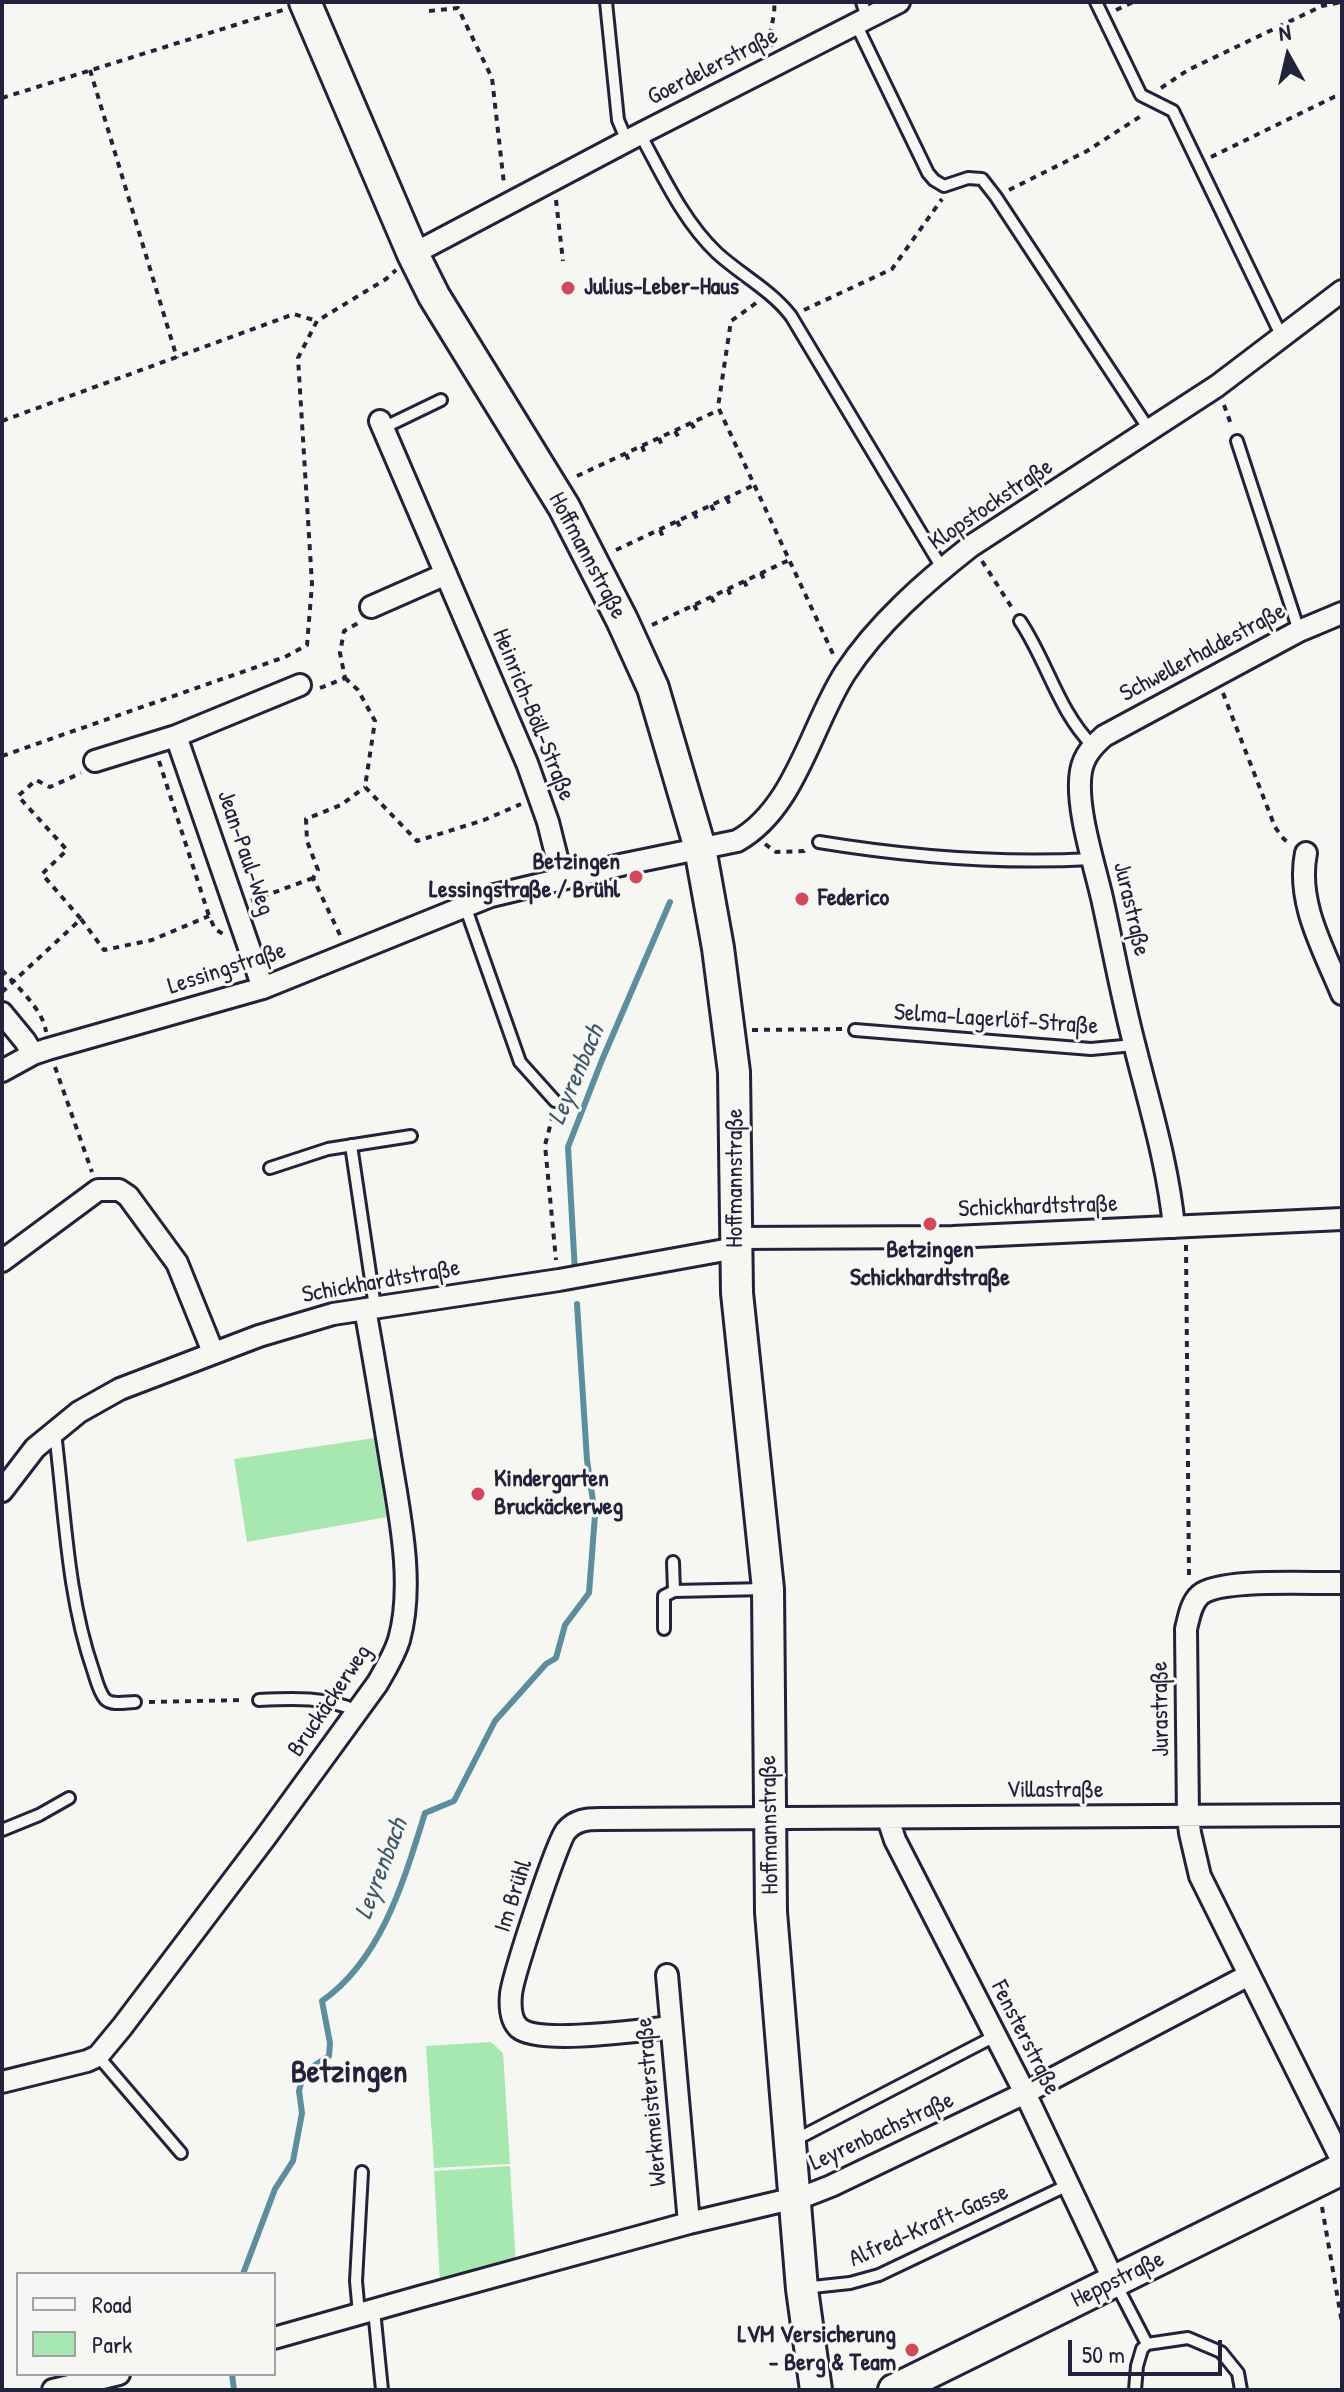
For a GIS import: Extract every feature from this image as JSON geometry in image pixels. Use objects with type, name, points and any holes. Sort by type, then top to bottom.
[{"type":"street","name":"Hoffmannstraße","points":[[305,2],[434,296],[564,507],[622,620],[653,688],[700,848],[730,1030],[736,1123],[737,1293],[768,1589],[768,1819],[773,1946],[802,2289],[816,2390]]},
{"type":"street","name":"Goerdelerstraße","points":[[413,254],[778,64],[862,15],[899,2]]},
{"type":"street","name":"Klopstockstraße","points":[[750,834],[781,799],[846,672],[877,632],[942,568],[1217,386],[1342,291]]},
{"type":"street","name":"Heinrich-Böll-Straße","points":[[381,424],[540,796],[562,878]]},
{"type":"street","points":[[371,607],[446,574]]},
{"type":"street","name":"Schwellerhaldestraße","points":[[1093,746],[1104,736],[1299,631],[1342,613]]},
{"type":"street","points":[[95,761],[176,736],[300,685]]},
{"type":"street","name":"Jean-Paul-Weg","points":[[176,736],[263,988]]},
{"type":"street","name":"Jurastraße","points":[[1093,746],[1085,757],[1080,788],[1134,1045],[1180,1227]]},
{"type":"street","points":[[700,848],[737,841],[750,834]]},
{"type":"street","name":"Lessingstraße","points":[[2,1071],[40,1052],[263,988],[491,896],[700,848]]},
{"type":"street","points":[[1306,853],[1304,880],[1308,909],[1342,994]]},
{"type":"street","points":[[2,1013],[25,1041],[40,1052]]},
{"type":"street","points":[[2,1261],[98,1190],[119,1190],[128,1196],[177,1263],[213,1352]]},
{"type":"street","name":"Schickhardtstraße","points":[[2,1491],[35,1448],[79,1412],[120,1389],[298,1323],[370,1308],[559,1280],[736,1243],[1342,1219]]},
{"type":"street","name":"Bruckäckerweg","points":[[98,2056],[358,1711],[377,1684],[399,1640],[405,1589],[404,1555],[370,1308]]},
{"type":"street","points":[[1198,1597],[1211,1588],[1237,1585],[1342,1583]]},
{"type":"street","name":"Jurastraße","points":[[1198,1597],[1186,1629],[1188,1817],[1200,1876],[1342,2161]]},
{"type":"street","name":"Villastraße","points":[[768,1819],[1342,1815]]},
{"type":"street","name":"Im Brühl","points":[[671,2027],[550,2036],[525,2032],[516,2026],[512,2017],[511,1990],[562,1836],[576,1822],[587,1819],[768,1819]]},
{"type":"street","name":"Fensterstraße","points":[[888,1819],[916,1885],[1025,2093],[1115,2283]]},
{"type":"street","name":"Werkmeisterstraße","points":[[667,1975],[689,2223]]},
{"type":"street","name":"Leyrenbachstraße","points":[[276,2337],[689,2223],[808,2195],[1025,2093],[1249,1975]]},
{"type":"street","points":[[2,2082],[73,2066],[98,2056]]},
{"type":"street","name":"Heppstraße","points":[[894,2390],[1330,2174]]},
{"type":"street","points":[[57,2384],[107,2376]]},
{"type":"lane","name":"Goerdelerstraße","points":[[606,2],[618,120],[633,138]]},
{"type":"lane","points":[[1096,2],[1141,95],[1173,111],[1282,337]]},
{"type":"lane","points":[[862,15],[928,173],[944,186],[968,178],[982,179],[1150,431]]},
{"type":"lane","points":[[633,138],[703,238],[717,253],[780,302],[791,316],[942,568]]},
{"type":"lane","points":[[381,424],[441,400]]},
{"type":"lane","points":[[1237,441],[1299,631]]},
{"type":"lane","points":[[1020,621],[1069,717],[1078,732],[1093,746]]},
{"type":"lane","points":[[819,842],[922,856],[1012,861],[1093,859]]},
{"type":"lane","points":[[465,906],[520,1062],[555,1101]]},
{"type":"lane","name":"Selma-Lagerlöf-Straße","points":[[855,1030],[1091,1049],[1134,1045]]},
{"type":"lane","points":[[270,1168],[328,1149],[411,1136]]},
{"type":"lane","points":[[351,1145],[370,1308]]},
{"type":"lane","points":[[55,1431],[82,1637],[106,1700],[111,1703],[135,1702]]},
{"type":"lane","points":[[673,1562],[674,1591]]},
{"type":"lane","points":[[664,1629],[664,1596],[674,1591],[768,1589]]},
{"type":"lane","points":[[259,1700],[322,1699],[358,1711]]},
{"type":"lane","points":[[2,1830],[39,1815],[69,1798]]},
{"type":"lane","points":[[790,2143],[995,2036]]},
{"type":"lane","points":[[98,2056],[181,2153]]},
{"type":"lane","points":[[362,2172],[356,2281],[366,2312],[382,2390]]},
{"type":"lane","name":"Alfred-Kraft-Gasse","points":[[802,2289],[850,2283],[879,2275],[1068,2185]]},
{"type":"lane","points":[[1115,2283],[1147,2344]]},
{"type":"lane","points":[[1135,2390],[1137,2366],[1142,2349],[1147,2344],[1188,2338],[1221,2352],[1238,2373],[1241,2390]]},
{"type":"path","points":[[2,98],[305,2]]},
{"type":"path","points":[[774,2],[775,14],[768,30],[778,64]]},
{"type":"path","points":[[996,197],[1087,151],[1156,102],[1163,86],[1188,70],[1322,6],[1342,2]]},
{"type":"path","points":[[429,11],[458,8],[488,68],[494,88],[504,184],[509,202]]},
{"type":"path","points":[[90,70],[177,358]]},
{"type":"path","points":[[1198,163],[1334,97],[1342,96]]},
{"type":"path","points":[[551,181],[563,261]]},
{"type":"path","points":[[791,316],[892,269],[942,198],[944,186]]},
{"type":"path","points":[[2,756],[285,657],[307,645],[312,584],[298,358],[317,321],[386,279],[413,254]]},
{"type":"path","points":[[769,294],[731,321],[718,407],[836,660],[846,672]]},
{"type":"path","points":[[2,421],[294,314],[317,321]]},
{"type":"path","points":[[1217,386],[1237,441]]},
{"type":"path","points":[[577,476],[719,410]]},
{"type":"path","points":[[691,423],[696,431]]},
{"type":"path","points":[[675,431],[679,438]]},
{"type":"path","points":[[659,438],[662,446]]},
{"type":"path","points":[[642,446],[645,454]]},
{"type":"path","points":[[626,454],[629,461]]},
{"type":"path","points":[[616,550],[754,485]]},
{"type":"path","points":[[727,498],[730,506]]},
{"type":"path","points":[[711,505],[715,513]]},
{"type":"path","points":[[694,513],[698,521]]},
{"type":"path","points":[[677,521],[681,529]]},
{"type":"path","points":[[660,530],[663,537]]},
{"type":"path","points":[[971,546],[1020,621]]},
{"type":"path","points":[[652,625],[789,560]]},
{"type":"path","points":[[761,573],[765,581]]},
{"type":"path","points":[[744,581],[748,589]]},
{"type":"path","points":[[728,589],[731,597]]},
{"type":"path","points":[[711,597],[715,604]]},
{"type":"path","points":[[694,605],[698,612]]},
{"type":"path","points":[[236,906],[313,878],[318,870],[307,841],[306,819],[341,805],[365,787],[375,721],[358,690],[345,678],[340,653],[344,631],[364,620],[371,607]]},
{"type":"path","points":[[1216,676],[1275,827],[1291,845],[1306,853]]},
{"type":"path","points":[[300,685],[306,694],[345,678]]},
{"type":"path","points":[[95,761],[80,775],[50,787],[36,780],[18,796],[67,850],[42,874],[104,950],[152,940],[209,916],[153,743]]},
{"type":"path","points":[[365,787],[417,841],[484,820],[540,796]]},
{"type":"path","points":[[750,834],[776,852],[804,851],[811,842],[819,842]]},
{"type":"path","points":[[313,878],[348,953]]},
{"type":"path","points":[[2,992],[81,919]]},
{"type":"path","points":[[2,970],[31,1003],[45,1025],[40,1052],[98,1190]]},
{"type":"path","points":[[730,1030],[855,1030]]},
{"type":"path","points":[[555,1101],[545,1145],[559,1280]]},
{"type":"path","points":[[1180,1227],[1189,1576],[1198,1597]]},
{"type":"path","points":[[135,1702],[259,1700]]},
{"type":"path","points":[[1330,2174],[1342,2323]]},
{"type":"green space","points":[[374,1438],[387,1517],[247,1542],[234,1459]]},
{"type":"green space","points":[[491,2042],[503,2053],[510,2164],[434,2168],[426,2046]]},
{"type":"green space","points":[[510,2166],[516,2265],[440,2284],[434,2171]]},
{"type":"waterway","name":"Leyrenbach","points":[[575,1272],[568,1147],[670,902]]},
{"type":"waterway","name":"Leyrenbach","points":[[244,2272],[275,2189],[293,2161],[302,2113],[299,2091],[304,2072],[329,2056],[330,2043],[322,2001],[343,1984],[375,1941],[399,1891],[425,1813],[454,1801],[495,1721],[546,1664],[556,1658],[565,1625],[589,1593],[595,1515],[587,1460],[577,1304]]},
{"type":"waterway","name":"Leyrenbach","points":[[232,2376],[234,2390]]},
{"type":"place","name":"Julius-Leber-Haus","points":[[568,288]]},
{"type":"place","name":"Betzingen Lessingstraße / Brühl","points":[[636,877]]},
{"type":"place","name":"Federico","points":[[802,899]]},
{"type":"place","name":"Betzingen Schickhardtstraße","points":[[930,1224]]},
{"type":"place","name":"Kindergarten Bruckäckerweg","points":[[478,1494]]},
{"type":"place","name":"LVM Versicherung - Berg & Team","points":[[912,2350]]},
{"type":"district","name":"Betzingen","points":[[349,2073]]}]
